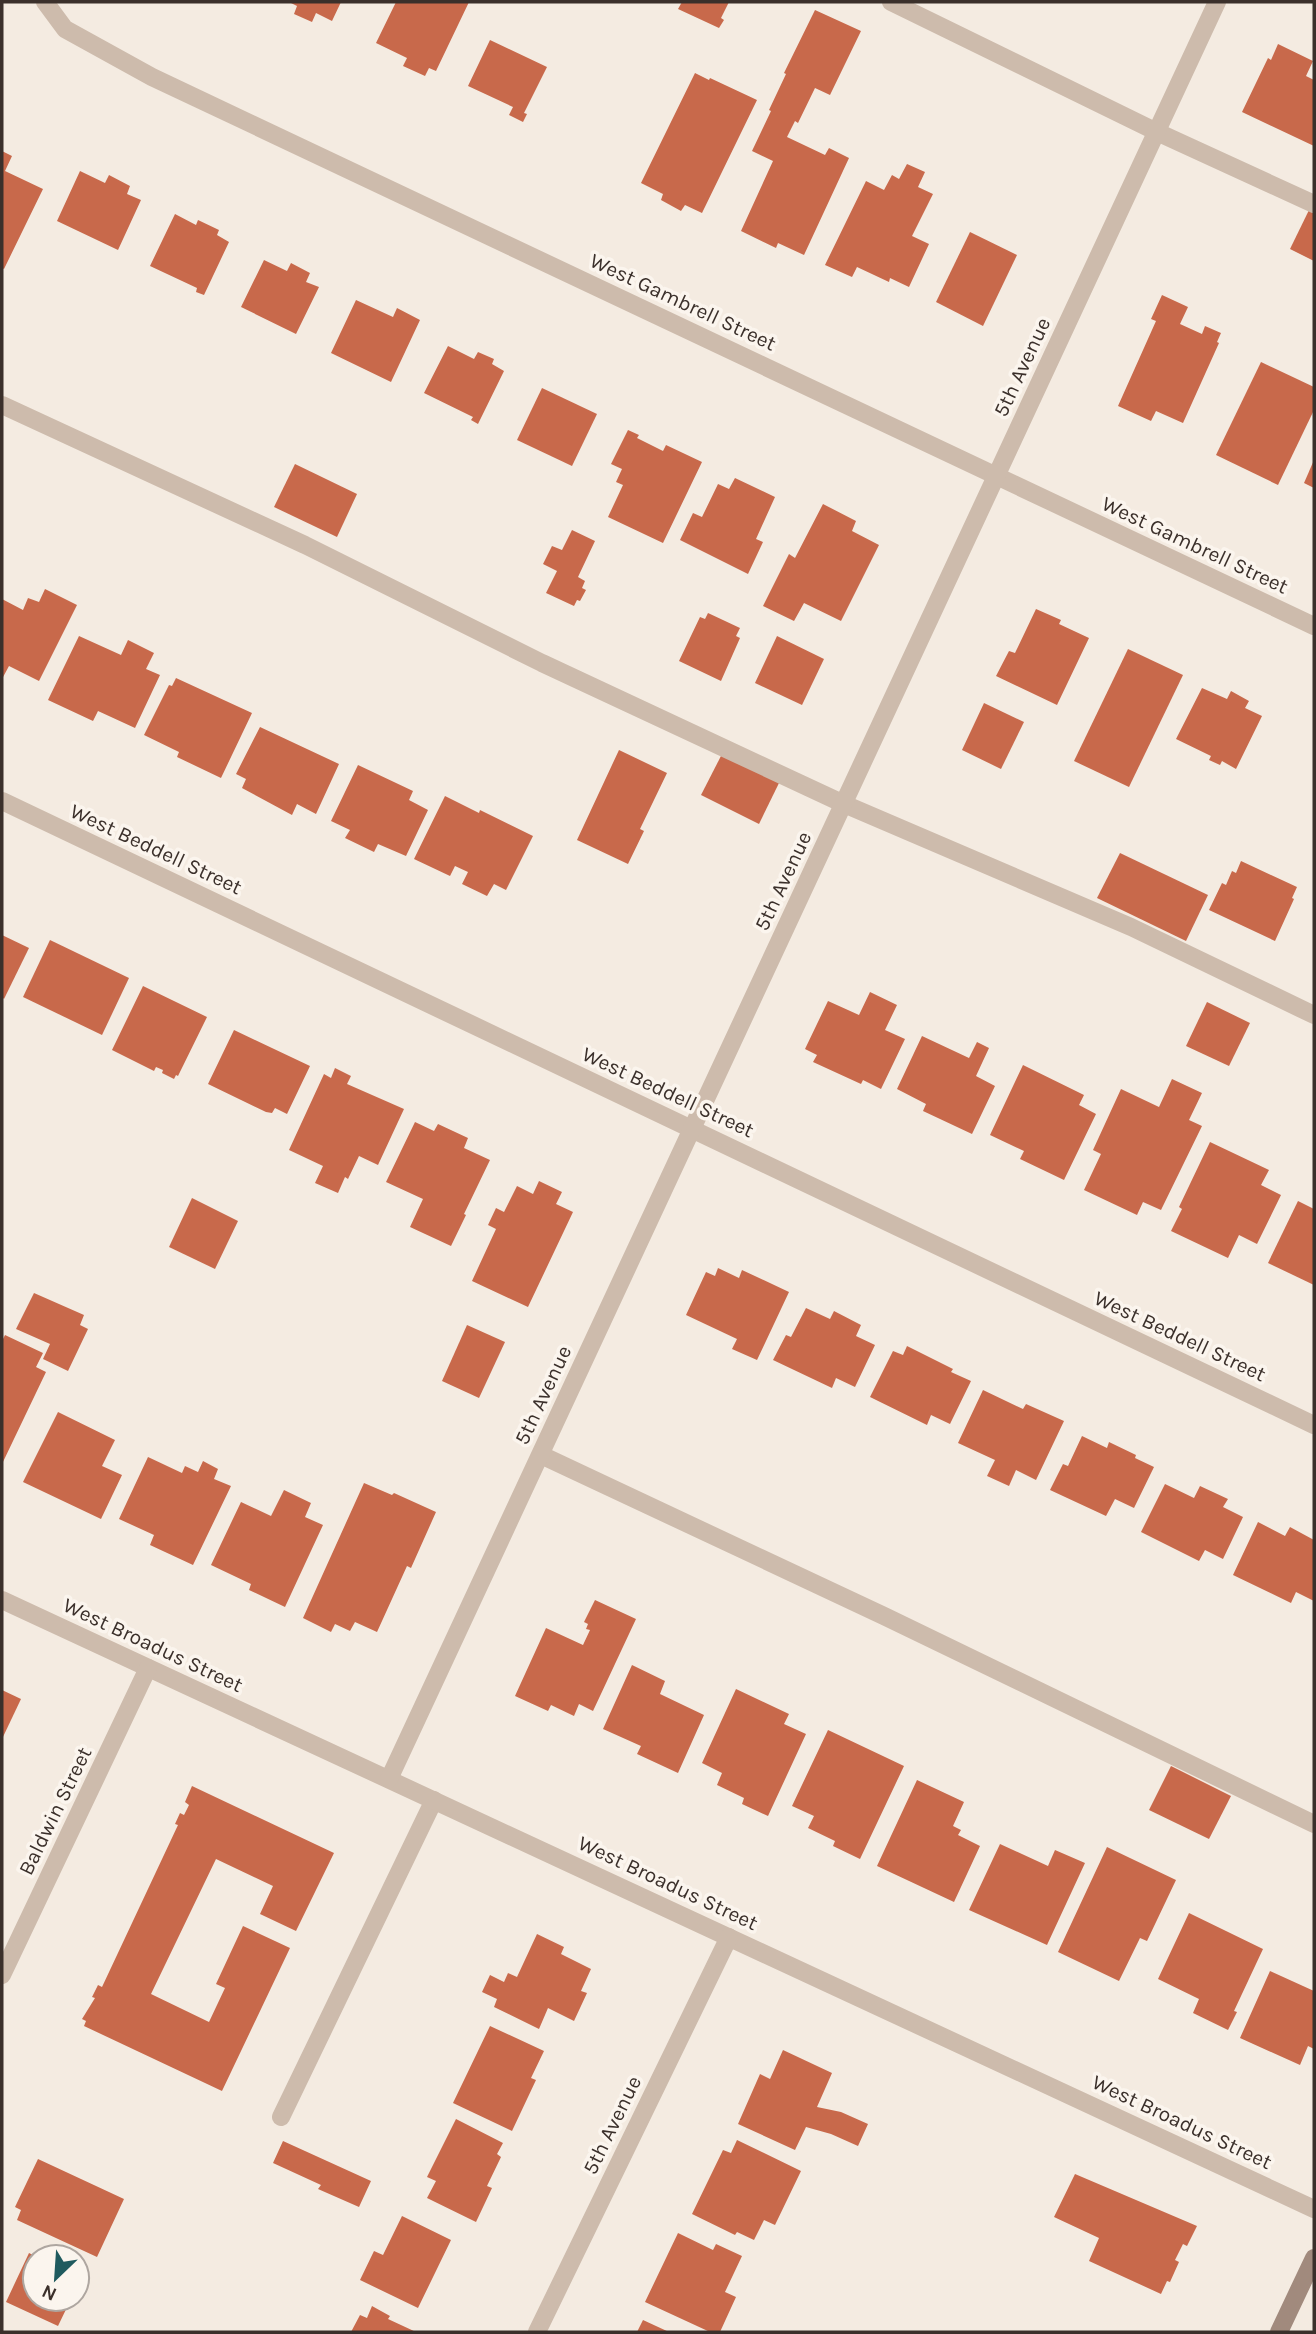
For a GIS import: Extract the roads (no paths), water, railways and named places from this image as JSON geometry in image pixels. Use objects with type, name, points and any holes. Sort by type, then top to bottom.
[{"type":"street","name":"West Gambrell Street","points":[[45,2],[65,29],[152,77],[1314,626]]},
{"type":"street","points":[[891,2],[1157,132],[1314,204]]},
{"type":"street","name":"5th Avenue","points":[[389,1779],[1217,2]]},
{"type":"street","points":[[2,405],[306,545],[542,663],[844,804],[1131,927],[1314,1015]]},
{"type":"street","name":"West Beddell Street","points":[[2,801],[1314,1425]]},
{"type":"street","points":[[541,1455],[896,1622],[1314,1824]]},
{"type":"street","name":"West Broadus Street","points":[[2,1600],[1314,2209]]},
{"type":"street","name":"Baldwin Street","points":[[2,1975],[148,1668]]},
{"type":"street","points":[[281,2116],[434,1800]]},
{"type":"street","name":"5th Avenue","points":[[537,2332],[729,1937]]},
{"type":"street","points":[[1279,2332],[1314,2258]]}]
